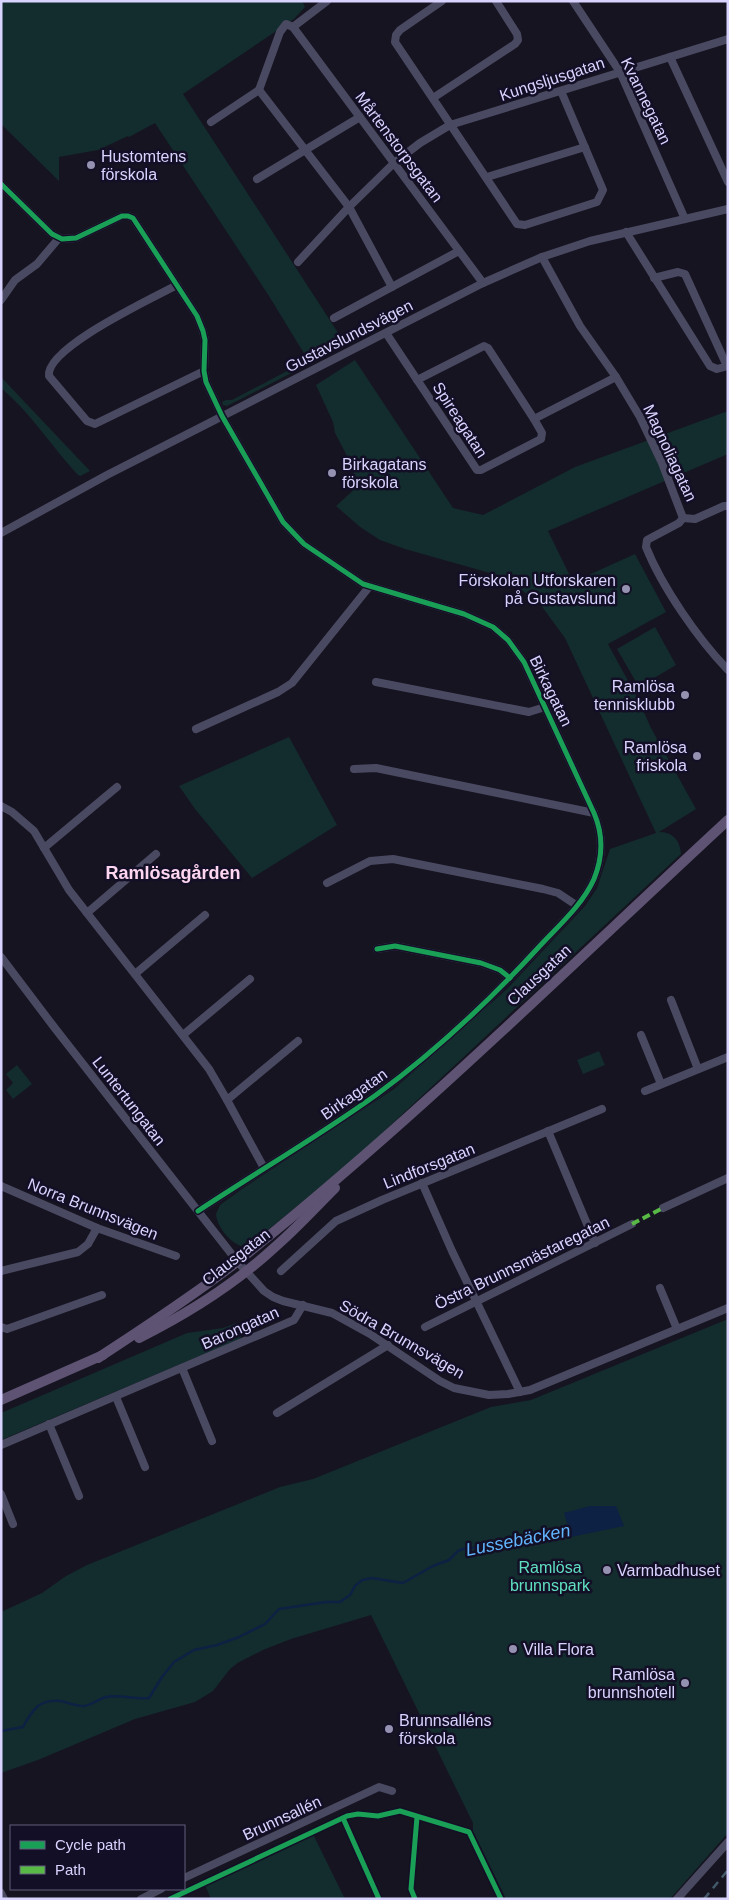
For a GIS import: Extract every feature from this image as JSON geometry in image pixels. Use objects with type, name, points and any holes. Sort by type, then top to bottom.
[{"type":"main road","name":"Clausgatan","points":[[1,1400],[98,1358],[181,1315],[246,1272],[295,1229],[371,1151],[728,820]]},
{"type":"main road","name":"Clausgatan","points":[[98,1358],[182,1302],[237,1261],[371,1151]]},
{"type":"street","points":[[211,122],[259,90],[280,32],[327,1]]},
{"type":"street","points":[[442,1],[400,30],[396,35],[395,42],[517,224],[525,225],[597,202],[604,190],[561,91]]},
{"type":"street","points":[[433,98],[515,44],[518,40],[517,34],[496,1]]},
{"type":"street","name":"Kvannegatan","points":[[573,1],[620,72],[685,219]]},
{"type":"street","name":"Mårtenstorpsgatan","points":[[290,26],[483,283]]},
{"type":"street","name":"Kungsljusgatan","points":[[298,262],[349,207],[394,163],[420,143],[450,125],[728,39]]},
{"type":"street","points":[[670,57],[728,182]]},
{"type":"street","points":[[259,90],[349,207],[392,287]]},
{"type":"street","points":[[257,179],[360,117]]},
{"type":"street","points":[[487,177],[585,147]]},
{"type":"street","points":[[1,184],[52,234],[59,238],[37,264],[15,280],[1,300]]},
{"type":"street","name":"Gustavslundsvägen","points":[[1,533],[222,416],[483,283],[542,257],[590,240],[728,209]]},
{"type":"street","name":"Birkagatan","points":[[59,238],[74,239],[119,217],[130,216],[139,226],[196,316],[205,340],[204,370],[206,382],[222,416],[271,504],[292,534],[358,582],[369,587],[464,614],[493,627],[517,650],[594,812],[600,836],[600,856],[591,885],[576,905],[510,978],[392,1083],[343,1118],[198,1211]]},
{"type":"street","points":[[626,232],[654,278],[710,366],[717,369],[727,366],[685,274],[678,272],[654,278]]},
{"type":"street","points":[[334,318],[459,251]]},
{"type":"street","name":"Magnoliagatan","points":[[542,257],[580,326],[616,377],[654,444],[683,518],[678,524],[647,540],[646,547],[673,598],[694,630],[728,670]]},
{"type":"street","points":[[177,286],[90,332],[71,345],[51,365],[48,370],[49,376],[85,418],[91,424],[95,424],[204,370]]},
{"type":"street","name":"Spireagatan","points":[[386,332],[417,380],[477,470],[481,470],[542,439],[542,433],[534,419],[488,348],[484,346],[417,380]]},
{"type":"street","points":[[534,419],[616,377]]},
{"type":"street","points":[[683,518],[695,519],[728,506]]},
{"type":"street","points":[[196,729],[278,692],[292,683],[369,587]]},
{"type":"street","name":"Birkagatan","points":[[376,682],[528,712],[545,707]]},
{"type":"street","points":[[354,769],[376,768],[594,812]]},
{"type":"street","points":[[44,848],[117,787]]},
{"type":"street","points":[[1,806],[32,828],[64,883],[212,1075],[264,1168]]},
{"type":"street","points":[[87,914],[156,854]]},
{"type":"street","points":[[327,883],[367,862],[379,859],[393,859],[543,888],[562,895],[576,905]]},
{"type":"street","points":[[135,974],[205,916]]},
{"type":"street","points":[[377,949],[395,946],[481,963],[500,970],[510,978]]},
{"type":"street","name":"Luntertungatan","points":[[1,957],[30,997],[237,1261]]},
{"type":"street","points":[[183,1036],[250,979]]},
{"type":"street","points":[[672,1000],[698,1069]]},
{"type":"street","points":[[641,1035],[662,1084]]},
{"type":"street","points":[[227,1100],[298,1041]]},
{"type":"street","points":[[645,1091],[727,1058]]},
{"type":"street","name":"Lindforsgatan","points":[[281,1271],[336,1221],[422,1183],[602,1109]]},
{"type":"street","points":[[548,1131],[596,1243]]},
{"type":"street","points":[[662,1208],[728,1178]]},
{"type":"street","points":[[422,1183],[452,1251],[520,1392]]},
{"type":"street","name":"Norra Brunnsvägen","points":[[1,1186],[98,1228],[176,1256]]},
{"type":"street","name":"Östra Brunnsmästaregatan","points":[[425,1327],[632,1224]]},
{"type":"street","points":[[1,1271],[78,1252],[88,1244],[98,1228]]},
{"type":"street","name":"Södra Brunnsvägen","points":[[237,1261],[264,1291],[273,1297],[332,1313],[388,1345],[440,1381],[454,1388],[489,1396],[540,1387],[728,1308]]},
{"type":"street","points":[[660,1288],[677,1329]]},
{"type":"street","points":[[1,1327],[6,1328],[102,1295]]},
{"type":"street","name":"Barongatan","points":[[1,1445],[294,1320],[303,1305]]},
{"type":"street","points":[[276,1413],[388,1345]]},
{"type":"street","points":[[182,1368],[212,1441]]},
{"type":"street","points":[[116,1397],[144,1467]]},
{"type":"street","points":[[50,1424],[79,1496]]},
{"type":"street","points":[[1,1494],[13,1524]]},
{"type":"street","name":"Brunnsallén","points":[[185,1878],[379,1787],[392,1790]]},
{"type":"street","points":[[677,1899],[728,1842]]},
{"type":"street","points":[[141,1899],[160,1890]]},
{"type":"street","points":[[1,1892],[4,1899]]},
{"type":"green space","points":[[1,1],[302,1],[305,7],[294,19],[183,94],[346,345],[227,406],[223,405],[222,402],[232,400],[308,360],[269,296],[155,123],[129,137],[98,150],[59,157],[59,181],[1,124]]},
{"type":"green space","points":[[355,360],[453,508],[483,515],[575,467],[728,411],[728,454],[548,531],[573,582],[635,554],[666,612],[608,644],[639,701],[651,728],[696,809],[659,832],[668,833],[675,838],[681,854],[378,1137],[334,1176],[247,1247],[236,1244],[219,1225],[216,1214],[220,1205],[394,1089],[507,989],[585,906],[597,888],[610,849],[656,833],[565,638],[540,604],[519,588],[497,575],[380,540],[360,527],[336,506],[358,486],[316,385]]},
{"type":"green space","points":[[1,377],[90,471],[80,476],[77,474],[22,408],[1,388]]},
{"type":"green space","points":[[655,627],[676,665],[639,687],[617,649]]},
{"type":"green space","points":[[289,737],[337,825],[252,878],[195,809],[179,786]]},
{"type":"green space","points":[[599,1051],[605,1065],[583,1074],[577,1060]]},
{"type":"green space","points":[[17,1065],[32,1084],[13,1099],[6,1090],[13,1083],[6,1074]]},
{"type":"green space","name":"Ramlösa brunnspark","points":[[728,1319],[728,1833],[670,1899],[506,1899],[473,1831],[473,1823],[371,1615],[291,1639],[263,1650],[239,1662],[230,1669],[213,1691],[195,1702],[135,1719],[38,1760],[1,1773],[1,1612],[42,1593],[66,1576],[87,1565],[280,1487],[313,1479],[491,1407],[531,1400]]},
{"type":"green space","points":[[236,1323],[241,1336],[240,1339],[1,1440],[1,1413],[187,1333],[223,1328]]},
{"type":"green space","points":[[312,1832],[344,1897],[343,1899],[211,1899],[204,1883]]},
{"type":"water","points":[[590,1506],[616,1506],[624,1526],[571,1537],[564,1513]]},
{"type":"waterway","name":"Lussebäcken","points":[[1,1731],[23,1727],[34,1710],[47,1702],[61,1701],[84,1706],[112,1696],[149,1698],[174,1662],[194,1650],[217,1645],[239,1637],[265,1624],[279,1609],[326,1602],[340,1602],[350,1595],[355,1586],[362,1580],[372,1578],[403,1583],[433,1566],[449,1560],[458,1551],[463,1549],[488,1546],[508,1538],[520,1537],[530,1540],[571,1531]]},
{"type":"railway","points":[[704,1899],[728,1870]]},
{"type":"marked path","points":[[632,1224],[663,1208]]},
{"type":"cycle path","points":[[1,184],[52,234],[62,239],[76,238],[122,216],[133,218],[197,316],[205,340],[204,371],[206,382],[222,416],[283,522],[304,544],[363,584],[464,614],[493,627],[508,640],[524,662],[594,813],[599,829],[601,846],[597,871],[583,898],[560,925],[480,1007],[418,1062],[376,1095],[198,1211]]},
{"type":"cycle path","points":[[377,949],[395,946],[481,963],[500,970],[510,978]]},
{"type":"cycle path","points":[[170,1899],[347,1816],[358,1814],[378,1816],[400,1811],[469,1832],[501,1899]]},
{"type":"cycle path","points":[[415,1899],[411,1889],[417,1817]]},
{"type":"cycle path","points":[[343,1818],[379,1899]]},
{"type":"place","name":"Hustomtens förskola","points":[[91,165]]},
{"type":"place","name":"Birkagatans förskola","points":[[332,473]]},
{"type":"place","name":"Förskolan Utforskaren på Gustavslund","points":[[626,589]]},
{"type":"place","name":"Ramlösa tennisklubb","points":[[685,695]]},
{"type":"place","name":"Ramlösa friskola","points":[[697,756]]},
{"type":"place","name":"Varmbadhuset","points":[[607,1570]]},
{"type":"place","name":"Villa Flora","points":[[513,1649]]},
{"type":"place","name":"Ramlösa brunnshotell","points":[[685,1683]]},
{"type":"place","name":"Brunnsalléns förskola","points":[[389,1729]]},
{"type":"district","name":"Ramlösagården","points":[[173,873]]}]
